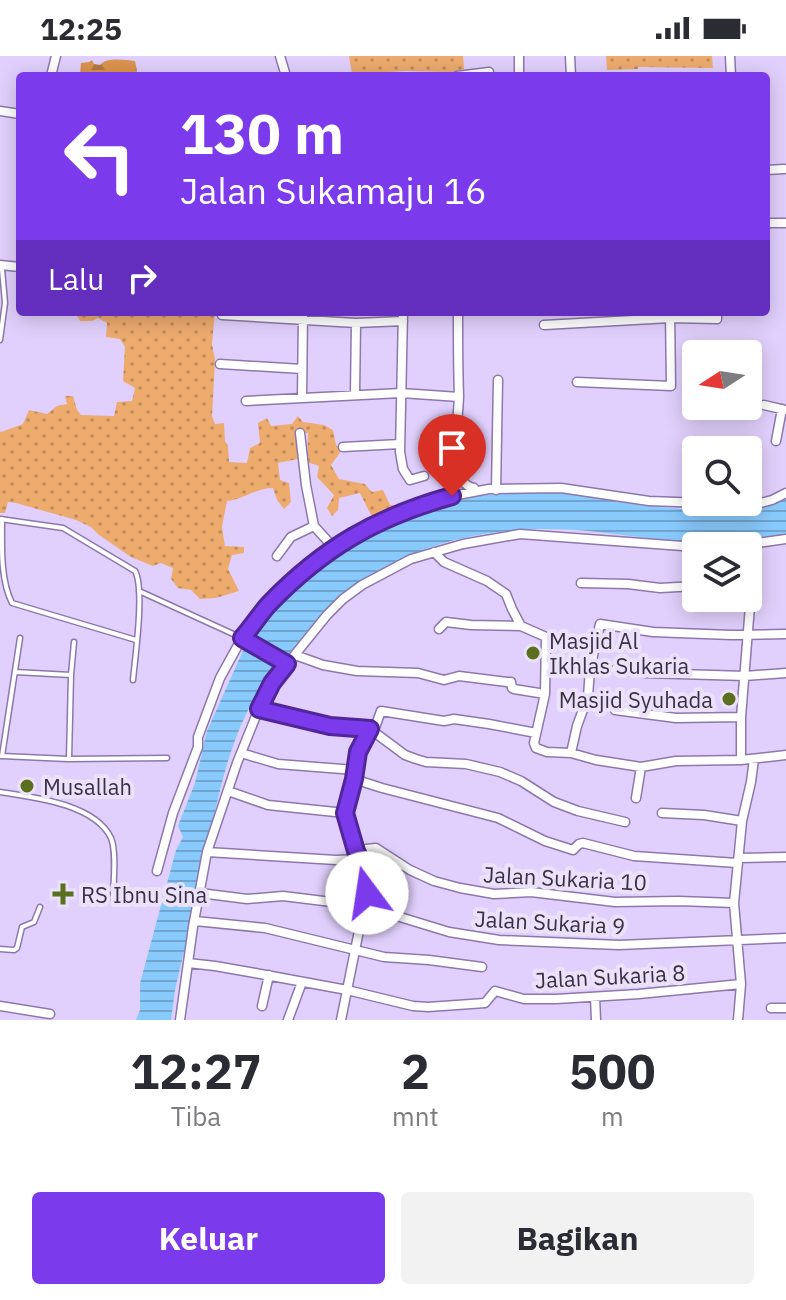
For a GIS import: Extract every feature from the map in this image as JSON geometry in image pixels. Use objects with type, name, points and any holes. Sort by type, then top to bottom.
[{"type":"street","points":[[770,170],[784,169]]},
{"type":"street","points":[[302,398],[303,316],[356,323],[403,317],[400,444],[403,469],[410,480],[424,476]]},
{"type":"street","points":[[458,316],[456,457],[466,486],[471,489],[561,488],[649,501],[731,504],[761,503],[786,493]]},
{"type":"street","points":[[593,316],[593,322]]},
{"type":"street","points":[[544,325],[659,316]]},
{"type":"street","points":[[577,382],[671,386],[670,316]]},
{"type":"street","points":[[355,394],[356,323]]},
{"type":"street","points":[[220,364],[302,369]]},
{"type":"street","points":[[491,489],[498,380]]},
{"type":"street","points":[[246,401],[401,393],[459,397]]},
{"type":"street","points":[[764,405],[784,409],[776,441]]},
{"type":"street","points":[[300,433],[314,526],[334,548]]},
{"type":"street","points":[[349,459],[346,447],[400,444]]},
{"type":"street","points":[[157,871],[178,796],[198,747],[198,737],[217,686],[243,638],[270,604],[334,548],[372,526],[417,507],[472,491],[491,489]]},
{"type":"street","points":[[277,556],[291,537],[314,526]]},
{"type":"street","points":[[180,1020],[207,852],[231,776],[272,683],[327,615],[362,585],[411,559],[463,544],[520,534],[682,546]]},
{"type":"street","points":[[762,543],[786,539]]},
{"type":"street","points":[[434,552],[444,562],[487,581],[506,594],[521,626]]},
{"type":"street","points":[[581,583],[682,587]]},
{"type":"street","points":[[741,760],[741,717],[750,612]]},
{"type":"street","points":[[439,629],[446,622],[521,626],[546,637],[545,694],[534,743],[536,748],[547,752],[571,753],[641,767],[676,761],[741,760],[786,755]]},
{"type":"street","points":[[571,753],[588,696],[590,669],[600,624],[653,632],[786,634]]},
{"type":"street","points":[[243,638],[286,663]]},
{"type":"street","points":[[295,655],[323,665],[357,671],[418,673],[444,680],[459,676],[511,682],[514,689],[545,694]]},
{"type":"street","points":[[616,669],[745,676],[786,673]]},
{"type":"street","points":[[259,709],[330,726],[372,731],[405,755],[416,759],[466,764],[500,772],[521,781],[544,797],[578,811],[625,822]]},
{"type":"street","points":[[615,710],[676,718],[741,717]]},
{"type":"street","points":[[341,1020],[367,879],[345,813],[360,745],[372,731],[381,711],[536,733]]},
{"type":"street","points":[[241,753],[278,764],[354,774],[382,788],[498,818],[535,837],[573,850],[583,843],[634,856],[738,860],[786,857]]},
{"type":"street","points":[[738,1020],[741,984],[734,903],[742,821],[754,759]]},
{"type":"street","points":[[636,798],[641,767]]},
{"type":"street","points":[[228,791],[268,805],[345,813]]},
{"type":"street","points":[[662,813],[742,821]]},
{"type":"street","name":"Jalan Sukaria 10","points":[[207,852],[336,860],[358,856],[370,848],[376,848],[434,881],[494,894],[531,892],[615,902],[734,903]]},
{"type":"street","name":"Jalan Sukaria 9","points":[[200,893],[247,899],[283,896],[364,906],[449,932],[499,940],[592,945],[786,938]]},
{"type":"street","points":[[195,921],[265,928],[384,957],[482,967]]},
{"type":"street","points":[[188,963],[347,990]]},
{"type":"street","points":[[262,1006],[269,975]]},
{"type":"street","points":[[288,1020],[302,982]]},
{"type":"street","name":"Jalan Sukaria 8","points":[[347,990],[428,1007],[485,1003],[495,991],[524,999],[595,997],[741,984]]},
{"type":"street","points":[[595,997],[596,1020]]},
{"type":"street","points":[[0,1006],[50,1014]]},
{"type":"street","points":[[771,1008],[786,1008]]},
{"type":"lane","points":[[0,267],[5,303],[0,340]]},
{"type":"lane","points":[[133,680],[136,640],[139,591],[135,571],[56,525],[1,519],[8,594],[12,603],[136,640]]},
{"type":"lane","points":[[139,591],[243,638]]},
{"type":"lane","points":[[20,638],[1,756],[167,758]]},
{"type":"lane","points":[[69,759],[74,642]]},
{"type":"lane","points":[[15,672],[71,675]]},
{"type":"lane","points":[[0,792],[70,807],[98,822],[112,843],[113,900]]},
{"type":"lane","points":[[0,949],[17,948],[22,927],[34,922],[40,907]]},
{"type":"shaded area","points":[[349,56],[463,56],[464,69],[451,72],[352,72]]},
{"type":"shaded area","points":[[606,56],[712,56],[713,68],[638,67],[607,70]]},
{"type":"shaded area","points":[[77,316],[215,316],[212,416],[215,424],[224,423],[229,462],[247,463],[250,448],[260,443],[258,423],[267,418],[271,426],[292,424],[298,416],[303,422],[324,425],[333,430],[336,445],[342,450],[331,465],[339,479],[365,484],[372,492],[383,490],[390,505],[399,505],[401,513],[376,525],[360,493],[339,498],[338,510],[332,516],[327,508],[334,495],[317,477],[319,466],[307,462],[308,433],[296,433],[298,459],[278,463],[280,480],[289,483],[291,502],[284,509],[273,488],[227,501],[222,527],[225,546],[244,547],[244,553],[232,555],[228,569],[239,591],[200,599],[191,590],[178,588],[171,579],[173,568],[161,563],[153,566],[131,557],[91,527],[76,520],[8,502],[5,513],[0,513],[0,431],[23,424],[29,410],[47,414],[57,406],[67,404],[65,396],[73,396],[81,415],[114,416],[117,402],[132,401],[135,388],[123,381],[125,347],[120,339],[106,337],[107,323],[98,318],[80,321]]},
{"type":"green space","points":[[92,60],[100,65],[111,60],[135,61],[137,72],[80,72],[81,63]]},
{"type":"water","points":[[539,490],[682,509],[682,516],[762,516],[762,505],[786,499],[786,534],[762,539],[762,532],[682,532],[682,541],[563,529],[528,529],[459,539],[425,549],[363,580],[328,607],[287,656],[253,637],[296,589],[347,549],[404,519],[465,499]]},
{"type":"water","points":[[246,644],[279,665],[248,709],[228,762],[175,990],[171,1020],[136,1020],[140,1010],[140,983],[176,850],[183,837],[178,826],[195,783],[207,731]]},
{"type":"place","name":"Masjid Al Ikhlas Sukaria","points":[[533,653]]},
{"type":"place","name":"Masjid Syuhada","points":[[729,699]]},
{"type":"place","name":"Musallah","points":[[27,786]]},
{"type":"place","name":"RS Ibnu Sina","points":[[63,894]]},
{"type":"route","points":[[367,893],[366,872],[345,813],[360,745],[370,729],[330,726],[259,709],[272,683],[287,664],[242,638],[270,604],[334,548],[396,515],[452,496]]}]
